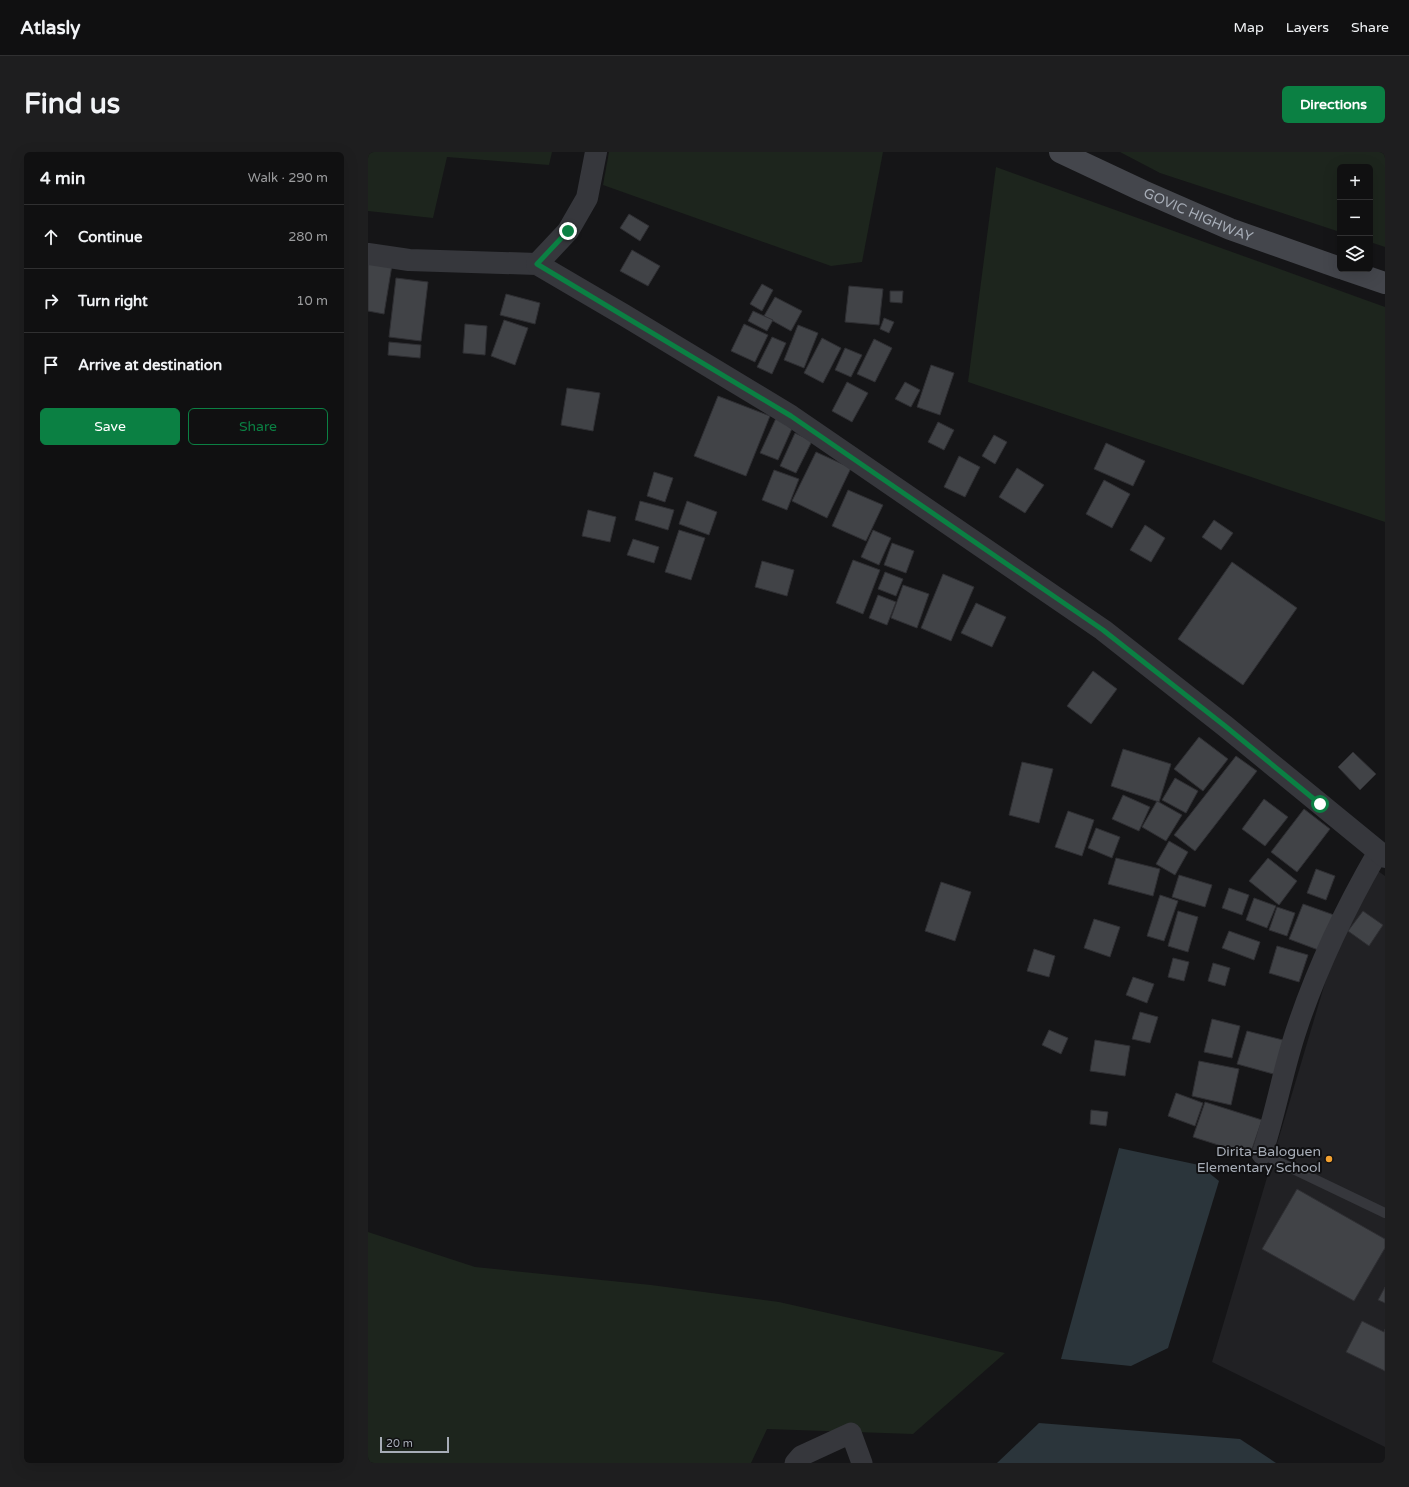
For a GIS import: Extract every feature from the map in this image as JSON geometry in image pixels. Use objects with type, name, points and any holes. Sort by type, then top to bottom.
[{"type":"main road","name":"GOVIC HIGHWAY","points":[[1060,152],[1143,191],[1230,229],[1337,267]]},
{"type":"main road","points":[[1353,272],[1385,283]]},
{"type":"street","points":[[537,264],[568,231],[587,198],[596,152]]},
{"type":"street","points":[[368,254],[409,260],[537,264],[791,416],[1103,630],[1225,726],[1382,855],[1353,895],[1326,949],[1297,1028],[1262,1154]]},
{"type":"street","points":[[795,1463],[801,1456],[851,1433],[862,1463]]},
{"type":"lane","points":[[1262,1154],[1385,1214]]},
{"type":"shaded area","points":[[368,152],[552,152],[549,165],[447,157],[433,218],[368,211]]},
{"type":"shaded area","points":[[609,152],[883,152],[862,262],[831,266],[603,185]]},
{"type":"shaded area","points":[[1120,152],[1385,152],[1385,247],[1373,243],[1373,164],[1337,164],[1337,231],[1160,173]]},
{"type":"shaded area","points":[[996,167],[1385,307],[1385,522],[968,382]]},
{"type":"shaded area","name":"Dirita-Baloguen Elementary School","points":[[1378,871],[1385,876],[1385,1447],[1212,1362],[1333,956]]},
{"type":"shaded area","points":[[1119,1148],[1199,1165],[1219,1181],[1168,1348],[1131,1366],[1061,1359]]},
{"type":"shaded area","points":[[368,1232],[475,1267],[651,1285],[779,1302],[1005,1353],[913,1434],[767,1429],[751,1463],[368,1463]]},
{"type":"shaded area","points":[[1039,1423],[1240,1439],[1276,1463],[997,1463]]},
{"type":"building","points":[[629,214],[649,226],[640,241],[620,228]]},
{"type":"building","points":[[632,250],[660,266],[648,286],[620,271]]},
{"type":"building","points":[[368,262],[392,265],[384,314],[368,311]]},
{"type":"building","points":[[396,278],[428,282],[421,341],[389,337]]},
{"type":"building","points":[[762,284],[773,290],[762,311],[750,304]]},
{"type":"building","points":[[849,286],[883,289],[879,325],[845,322]]},
{"type":"building","points":[[890,291],[903,291],[902,303],[890,302]]},
{"type":"building","points":[[506,294],[540,303],[535,324],[500,315]]},
{"type":"building","points":[[775,297],[802,311],[791,331],[764,316]]},
{"type":"building","points":[[753,311],[773,320],[767,331],[748,321]]},
{"type":"building","points":[[884,318],[894,322],[889,333],[880,329]]},
{"type":"building","points":[[504,320],[528,328],[515,365],[491,356]]},
{"type":"building","points":[[465,324],[487,326],[485,355],[463,353]]},
{"type":"building","points":[[744,324],[768,335],[755,362],[731,351]]},
{"type":"building","points":[[798,325],[818,333],[804,368],[784,360]]},
{"type":"building","points":[[772,337],[786,343],[772,374],[757,367]]},
{"type":"building","points":[[822,338],[841,348],[823,383],[804,373]]},
{"type":"building","points":[[874,339],[892,348],[875,382],[857,374]]},
{"type":"building","points":[[389,342],[421,345],[420,358],[388,355]]},
{"type":"building","points":[[845,348],[862,355],[851,377],[835,370]]},
{"type":"building","points":[[931,365],[954,373],[940,415],[917,407]]},
{"type":"building","points":[[847,382],[868,393],[852,422],[832,411]]},
{"type":"building","points":[[905,382],[920,390],[911,407],[895,399]]},
{"type":"building","points":[[567,388],[600,393],[593,431],[561,425]]},
{"type":"building","points":[[718,396],[770,416],[746,476],[694,456]]},
{"type":"building","points":[[777,416],[794,424],[778,460],[760,453]]},
{"type":"building","points":[[938,422],[954,430],[944,450],[928,442]]},
{"type":"building","points":[[795,433],[812,441],[796,473],[780,466]]},
{"type":"building","points":[[994,435],[1007,442],[995,464],[982,456]]},
{"type":"building","points":[[1106,443],[1145,461],[1133,486],[1094,469]]},
{"type":"building","points":[[816,452],[851,468],[827,518],[792,501]]},
{"type":"building","points":[[959,456],[980,467],[965,497],[944,487]]},
{"type":"building","points":[[1017,468],[1044,485],[1025,513],[999,497]]},
{"type":"building","points":[[774,470],[799,479],[787,510],[762,500]]},
{"type":"building","points":[[654,472],[673,478],[665,502],[647,496]]},
{"type":"building","points":[[1104,480],[1130,494],[1112,528],[1086,514]]},
{"type":"building","points":[[848,490],[883,505],[866,541],[832,526]]},
{"type":"building","points":[[640,501],[674,510],[668,530],[635,520]]},
{"type":"building","points":[[687,501],[717,512],[709,535],[679,524]]},
{"type":"building","points":[[588,510],[616,517],[610,542],[582,536]]},
{"type":"building","points":[[1214,520],[1233,533],[1221,550],[1202,537]]},
{"type":"building","points":[[1145,525],[1165,538],[1151,562],[1130,550]]},
{"type":"building","points":[[679,530],[705,538],[691,580],[665,572]]},
{"type":"building","points":[[873,530],[891,538],[879,565],[861,557]]},
{"type":"building","points":[[633,539],[659,547],[654,563],[627,555]]},
{"type":"building","points":[[892,543],[914,551],[906,573],[884,565]]},
{"type":"building","points":[[853,560],[880,570],[863,614],[836,603]]},
{"type":"building","points":[[762,561],[794,570],[787,596],[755,587]]},
{"type":"building","points":[[1232,562],[1297,608],[1243,685],[1178,639]]},
{"type":"building","points":[[885,572],[903,579],[896,596],[878,589]]},
{"type":"building","points":[[943,574],[974,587],[951,641],[921,628]]},
{"type":"building","points":[[903,585],[929,594],[917,628],[891,618]]},
{"type":"building","points":[[878,595],[896,602],[887,625],[869,618]]},
{"type":"building","points":[[976,603],[1006,617],[992,647],[961,633]]},
{"type":"building","points":[[1093,671],[1117,689],[1091,724],[1067,706]]},
{"type":"building","points":[[1199,737],[1228,759],[1203,791],[1174,769]]},
{"type":"building","points":[[1123,749],[1171,764],[1159,802],[1111,786]]},
{"type":"building","points":[[1353,752],[1376,774],[1360,790],[1338,767]]},
{"type":"building","points":[[1236,756],[1257,771],[1195,851],[1174,835]]},
{"type":"building","points":[[1022,762],[1053,769],[1039,823],[1009,815]]},
{"type":"building","points":[[1175,778],[1198,791],[1186,813],[1162,800]]},
{"type":"building","points":[[1123,795],[1150,807],[1139,831],[1112,819]]},
{"type":"building","points":[[1264,799],[1288,817],[1265,846],[1242,829]]},
{"type":"building","points":[[1157,801],[1182,815],[1166,841],[1142,827]]},
{"type":"building","points":[[1304,809],[1330,829],[1297,872],[1271,852]]},
{"type":"building","points":[[1068,811],[1094,820],[1082,856],[1055,847]]},
{"type":"building","points":[[1096,828],[1120,837],[1112,858],[1088,848]]},
{"type":"building","points":[[1169,841],[1188,852],[1175,875],[1156,864]]},
{"type":"building","points":[[1116,858],[1160,869],[1153,896],[1108,884]]},
{"type":"building","points":[[1268,858],[1297,881],[1279,905],[1249,881]]},
{"type":"building","points":[[1316,869],[1335,876],[1326,900],[1307,893]]},
{"type":"building","points":[[1179,875],[1212,885],[1205,907],[1172,897]]},
{"type":"building","points":[[941,882],[971,892],[955,941],[925,931]]},
{"type":"building","points":[[1229,888],[1249,895],[1242,915],[1222,908]]},
{"type":"building","points":[[1160,895],[1178,901],[1164,941],[1147,936]]},
{"type":"building","points":[[1254,898],[1276,906],[1267,928],[1246,920]]},
{"type":"building","points":[[1303,904],[1334,915],[1321,951],[1289,939]]},
{"type":"building","points":[[1277,907],[1295,913],[1287,936],[1269,930]]},
{"type":"building","points":[[1178,911],[1198,917],[1188,952],[1168,946]]},
{"type":"building","points":[[1363,911],[1383,925],[1369,946],[1348,931]]},
{"type":"building","points":[[1094,919],[1120,927],[1110,957],[1084,948]]},
{"type":"building","points":[[1229,931],[1260,942],[1254,960],[1222,948]]},
{"type":"building","points":[[1277,946],[1308,955],[1299,982],[1269,973]]},
{"type":"building","points":[[1034,949],[1055,956],[1049,977],[1027,971]]},
{"type":"building","points":[[1173,958],[1189,962],[1184,981],[1168,977]]},
{"type":"building","points":[[1213,963],[1230,968],[1225,986],[1208,981]]},
{"type":"building","points":[[1133,977],[1154,984],[1147,1003],[1126,995]]},
{"type":"building","points":[[1140,1012],[1158,1017],[1150,1043],[1132,1039]]},
{"type":"building","points":[[1212,1019],[1240,1026],[1232,1058],[1204,1052]]},
{"type":"building","points":[[1049,1030],[1068,1038],[1061,1054],[1042,1045]]},
{"type":"building","points":[[1247,1031],[1287,1041],[1277,1075],[1237,1064]]},
{"type":"building","points":[[1095,1040],[1130,1046],[1125,1076],[1090,1071]]},
{"type":"building","points":[[1199,1061],[1239,1069],[1231,1105],[1192,1096]]},
{"type":"building","points":[[1176,1093],[1203,1103],[1195,1126],[1168,1116]]},
{"type":"building","points":[[1205,1102],[1262,1120],[1250,1155],[1193,1137]]},
{"type":"building","points":[[1091,1110],[1108,1112],[1106,1126],[1090,1124]]},
{"type":"building","points":[[1297,1189],[1385,1239],[1385,1248],[1354,1301],[1262,1249]]},
{"type":"building","points":[[1385,1287],[1385,1303],[1378,1300]]},
{"type":"building","points":[[1362,1321],[1384,1332],[1385,1329],[1385,1371],[1346,1352]]},
{"type":"place","name":"Dirita-Baloguen Elementary School","points":[[1329,1159]]},
{"type":"route","points":[[568,231],[537,264],[791,416],[1103,630],[1225,726],[1320,804]]}]
